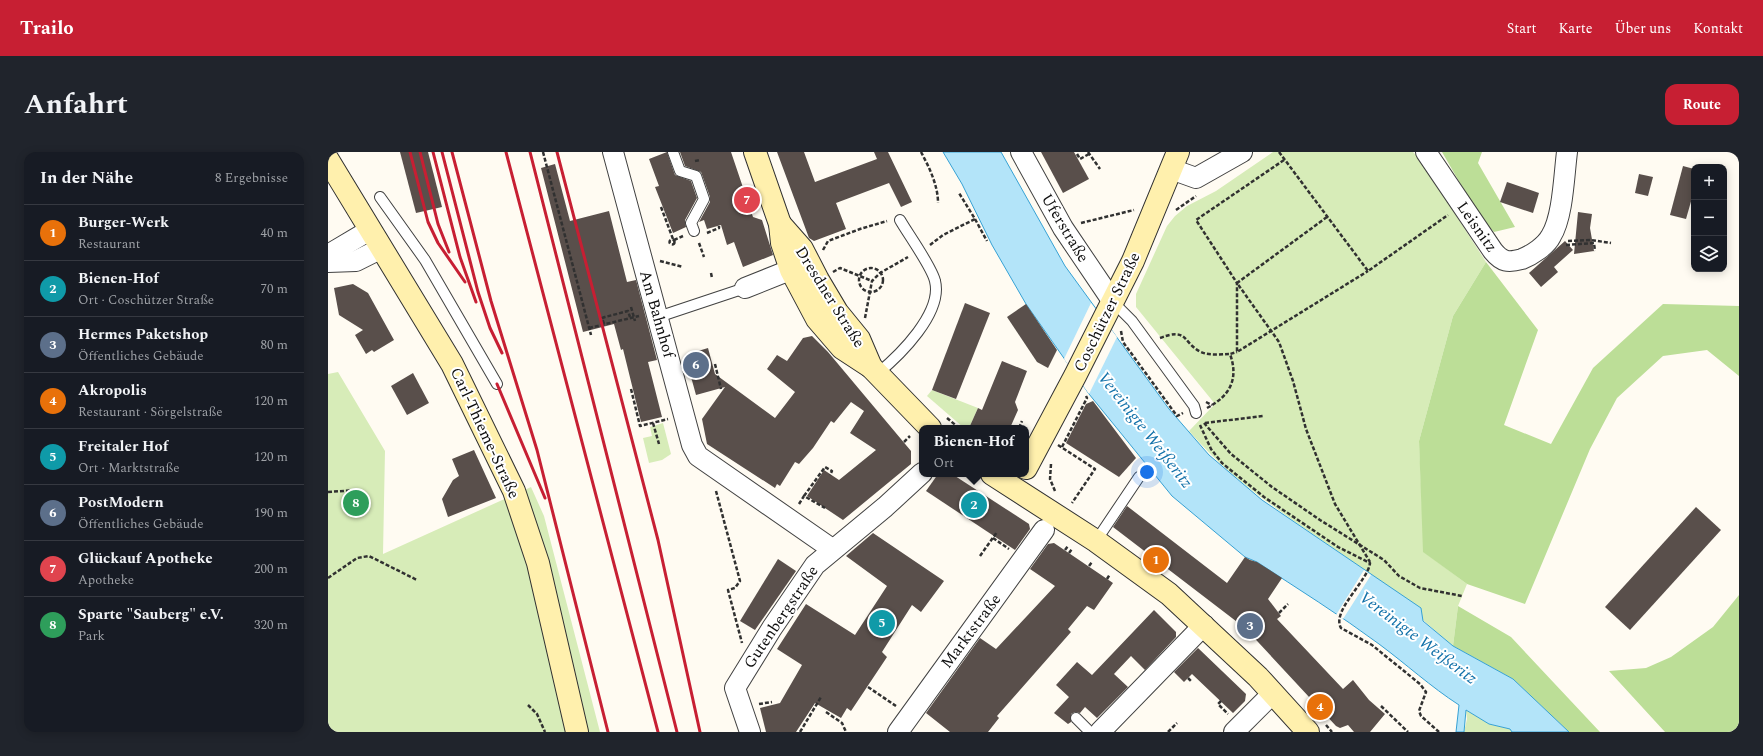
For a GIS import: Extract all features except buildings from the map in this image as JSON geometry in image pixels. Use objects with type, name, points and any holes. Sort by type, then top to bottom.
[{"type":"street","name":"Am Bahnhof","points":[[613,152],[692,445],[698,456],[832,549]]},
{"type":"street","name":"Dresdner Straße","points":[[755,152],[780,224],[782,243],[791,270],[817,319],[830,336],[842,348],[874,370],[927,425]]},
{"type":"street","name":"Uferstraße","points":[[1021,152],[1062,228],[1113,317]]},
{"type":"street","points":[[1175,160],[1196,178],[1242,152]]},
{"type":"street","name":"Leisnitz","points":[[1426,152],[1493,251],[1501,260],[1514,262],[1528,256],[1551,237],[1558,220],[1567,152]]},
{"type":"street","name":"Carl-Thieme-Straße","points":[[328,160],[452,364],[514,490],[538,563],[577,732]]},
{"type":"street","name":"Coschützer Straße","points":[[1029,462],[1075,376],[1113,317],[1141,242],[1175,160]]},
{"type":"street","points":[[328,255],[376,239]]},
{"type":"street","points":[[328,262],[356,261],[376,239]]},
{"type":"street","points":[[745,288],[784,272]]},
{"type":"street","name":"Gutenbergstraße","points":[[750,732],[735,688],[772,628],[815,564],[885,507],[919,476]]},
{"type":"street","points":[[1003,477],[1018,481],[1096,541],[1158,585],[1204,625],[1273,693],[1308,732]]},
{"type":"street","name":"Marktstraße","points":[[898,732],[1044,530]]},
{"type":"street","points":[[1100,732],[1204,625]]},
{"type":"street","points":[[1233,725],[1273,693]]},
{"type":"lane","points":[[673,152],[680,171],[696,176],[704,199],[691,223],[694,231]]},
{"type":"lane","points":[[380,197],[425,260],[497,384]]},
{"type":"lane","points":[[874,370],[896,358],[928,317],[936,294],[935,280],[900,220]]},
{"type":"lane","points":[[658,318],[745,288]]},
{"type":"lane","points":[[1113,317],[1129,317],[1195,410]]},
{"type":"lane","points":[[1096,541],[1139,477]]},
{"type":"lane","points":[[1076,718],[1090,732]]},
{"type":"path","points":[[543,152],[591,335]]},
{"type":"path","points":[[921,152],[929,168],[938,194],[938,203]]},
{"type":"path","points":[[1279,152],[1368,271]]},
{"type":"path","points":[[1077,154],[1080,159],[1089,153],[1100,169]]},
{"type":"path","points":[[1284,160],[1196,220],[1237,283],[1279,342],[1293,381],[1306,429],[1336,504],[1370,563],[1369,570],[1339,617],[1338,623],[1341,628],[1372,645],[1420,684],[1426,692],[1419,711],[1421,716],[1439,732]]},
{"type":"path","points":[[959,193],[987,241]]},
{"type":"path","points":[[1173,213],[1199,194]]},
{"type":"path","points":[[661,208],[673,239]]},
{"type":"path","points":[[1079,224],[1135,209]]},
{"type":"path","points":[[1237,283],[1327,217]]},
{"type":"path","points":[[864,324],[872,281],[880,272],[919,251],[943,235],[975,219]]},
{"type":"path","points":[[821,253],[828,241],[880,222],[900,220]]},
{"type":"path","points":[[1148,342],[1173,333],[1181,335],[1201,352],[1230,354],[1237,352],[1368,271],[1437,223]]},
{"type":"path","points":[[706,234],[719,228],[718,226]]},
{"type":"path","points":[[1570,241],[1591,240],[1611,244]]},
{"type":"path","points":[[1567,245],[1594,243],[1595,251]]},
{"type":"path","points":[[700,244],[704,257]]},
{"type":"path","points":[[657,259],[669,264],[683,267]]},
{"type":"path","points":[[830,274],[840,268],[872,281]]},
{"type":"path","points":[[867,269],[880,272],[882,276],[882,285],[879,289],[870,292],[863,288],[860,284],[860,276],[867,269]]},
{"type":"path","points":[[711,273],[712,278]]},
{"type":"path","points":[[1237,283],[1237,352]]},
{"type":"path","points":[[631,307],[634,321]]},
{"type":"path","points":[[589,328],[604,324],[630,317],[628,311],[602,318],[604,324]]},
{"type":"path","points":[[1113,317],[1124,342],[1177,416],[1220,400],[1230,389],[1235,367],[1230,354]]},
{"type":"path","points":[[715,364],[721,389]]},
{"type":"path","points":[[631,389],[640,426],[675,417]]},
{"type":"path","points":[[1062,447],[1087,398]]},
{"type":"path","points":[[1195,410],[1204,423],[1231,454],[1272,487],[1320,520],[1384,560],[1399,576],[1420,588],[1462,596]]},
{"type":"path","points":[[1195,410],[1205,438],[1211,449],[1222,463],[1264,497],[1338,547],[1370,563]]},
{"type":"path","points":[[1204,423],[1263,416]]},
{"type":"path","points":[[1020,425],[1022,421]]},
{"type":"path","points":[[653,423],[659,444]]},
{"type":"path","points":[[904,442],[910,436]]},
{"type":"path","points":[[1058,445],[1095,469],[1073,504],[1067,500]]},
{"type":"path","points":[[1051,461],[1050,479],[1056,492]]},
{"type":"path","points":[[797,506],[825,467],[832,471],[830,475]]},
{"type":"path","points":[[714,484],[740,581],[735,588],[728,590],[743,647]]},
{"type":"path","points":[[328,492],[357,490]]},
{"type":"path","points":[[804,496],[825,508]]},
{"type":"path","points":[[980,556],[997,532]]},
{"type":"path","points":[[1065,550],[1068,546]]},
{"type":"path","points":[[1069,553],[1072,549]]},
{"type":"path","points":[[328,578],[357,558],[369,556],[417,580]]},
{"type":"path","points":[[1279,613],[1288,604]]},
{"type":"path","points":[[1188,678],[1192,682]]},
{"type":"path","points":[[868,687],[899,708]]},
{"type":"path","points":[[800,732],[821,697]]},
{"type":"path","points":[[1221,701],[1218,704],[1233,725]]},
{"type":"path","points":[[755,705],[772,702]]},
{"type":"path","points":[[528,705],[537,714],[545,732]]},
{"type":"path","points":[[1381,706],[1408,732]]},
{"type":"path","points":[[826,712],[842,723],[846,732]]},
{"type":"path","points":[[1168,732],[1177,724]]},
{"type":"green space","points":[[1273,152],[1413,152],[1419,158],[1486,262],[1453,316],[1419,441],[1424,552],[1467,584],[1458,606],[1453,646],[1375,578],[1250,489],[1209,452],[1189,431],[1215,404],[1136,307],[1136,294],[1167,226],[1175,216],[1187,206],[1216,191]]},
{"type":"green space","points":[[1442,152],[1482,152],[1478,163],[1515,227],[1494,232],[1479,216]]},
{"type":"green space","points":[[1486,262],[1538,330],[1504,425],[1551,444],[1593,368],[1663,304],[1739,306],[1739,376],[1707,350],[1663,356],[1617,398],[1590,449],[1525,604],[1467,584],[1423,552],[1419,441],[1453,316]]},
{"type":"green space","points":[[338,372],[385,451],[383,554],[531,487],[544,516],[600,732],[328,732],[328,374]]},
{"type":"green space","points":[[932,390],[978,408],[970,425],[961,425],[927,396]]},
{"type":"green space","points":[[663,423],[671,454],[662,460],[649,463],[643,438],[652,436],[650,427]]},
{"type":"green space","points":[[1739,595],[1739,732],[1665,732],[1609,671],[1646,668],[1671,657],[1713,627]]},
{"type":"green space","points":[[1458,606],[1511,637],[1600,732],[1569,732],[1513,679],[1453,646]]},
{"type":"green space","points":[[1466,710],[1489,724],[1510,729],[1512,732],[1464,732],[1467,719]]},
{"type":"water","name":"Vereinigte Weißeritz","points":[[943,152],[1001,152],[1065,266],[1169,409],[1209,455],[1262,500],[1421,608],[1423,621],[1453,646],[1513,679],[1569,732],[1512,732],[1510,729],[1489,724],[1466,710],[1464,732],[1456,732],[1459,705],[1438,691],[1364,633],[1257,562],[1245,557],[1172,496],[1089,394],[1026,304],[992,245],[962,184]]},
{"type":"pier","points":[[1091,303],[1117,337],[1089,394],[1064,359]]},
{"type":"pier","points":[[1364,570],[1371,575],[1343,619],[1336,615]]},
{"type":"railway","points":[[410,152],[428,222],[438,243],[465,282]]},
{"type":"railway","points":[[420,152],[438,224],[449,252]]},
{"type":"railway","points":[[433,152],[460,257],[476,302]]},
{"type":"railway","points":[[442,152],[478,292],[490,328],[502,353]]},
{"type":"railway","points":[[452,152],[491,301],[537,450],[608,732]]},
{"type":"railway","points":[[506,152],[658,732]]},
{"type":"railway","points":[[530,152],[677,732]]},
{"type":"railway","points":[[557,152],[658,540],[700,732]]},
{"type":"railway","points":[[497,384],[545,498]]},
{"type":"place","name":"Glückauf Apotheke","points":[[747,200]]},
{"type":"place","name":"PostModern","points":[[696,365]]},
{"type":"place","name":"Sparte \"Sauberg\" e.V.","points":[[356,503]]},
{"type":"place","name":"Bienen-Hof","points":[[974,505]]},
{"type":"place","name":"Burger-Werk","points":[[1156,560]]},
{"type":"place","name":"Freitaler Hof","points":[[882,623]]},
{"type":"place","name":"Hermes Paketshop","points":[[1250,626]]},
{"type":"place","name":"Akropolis","points":[[1320,707]]}]
